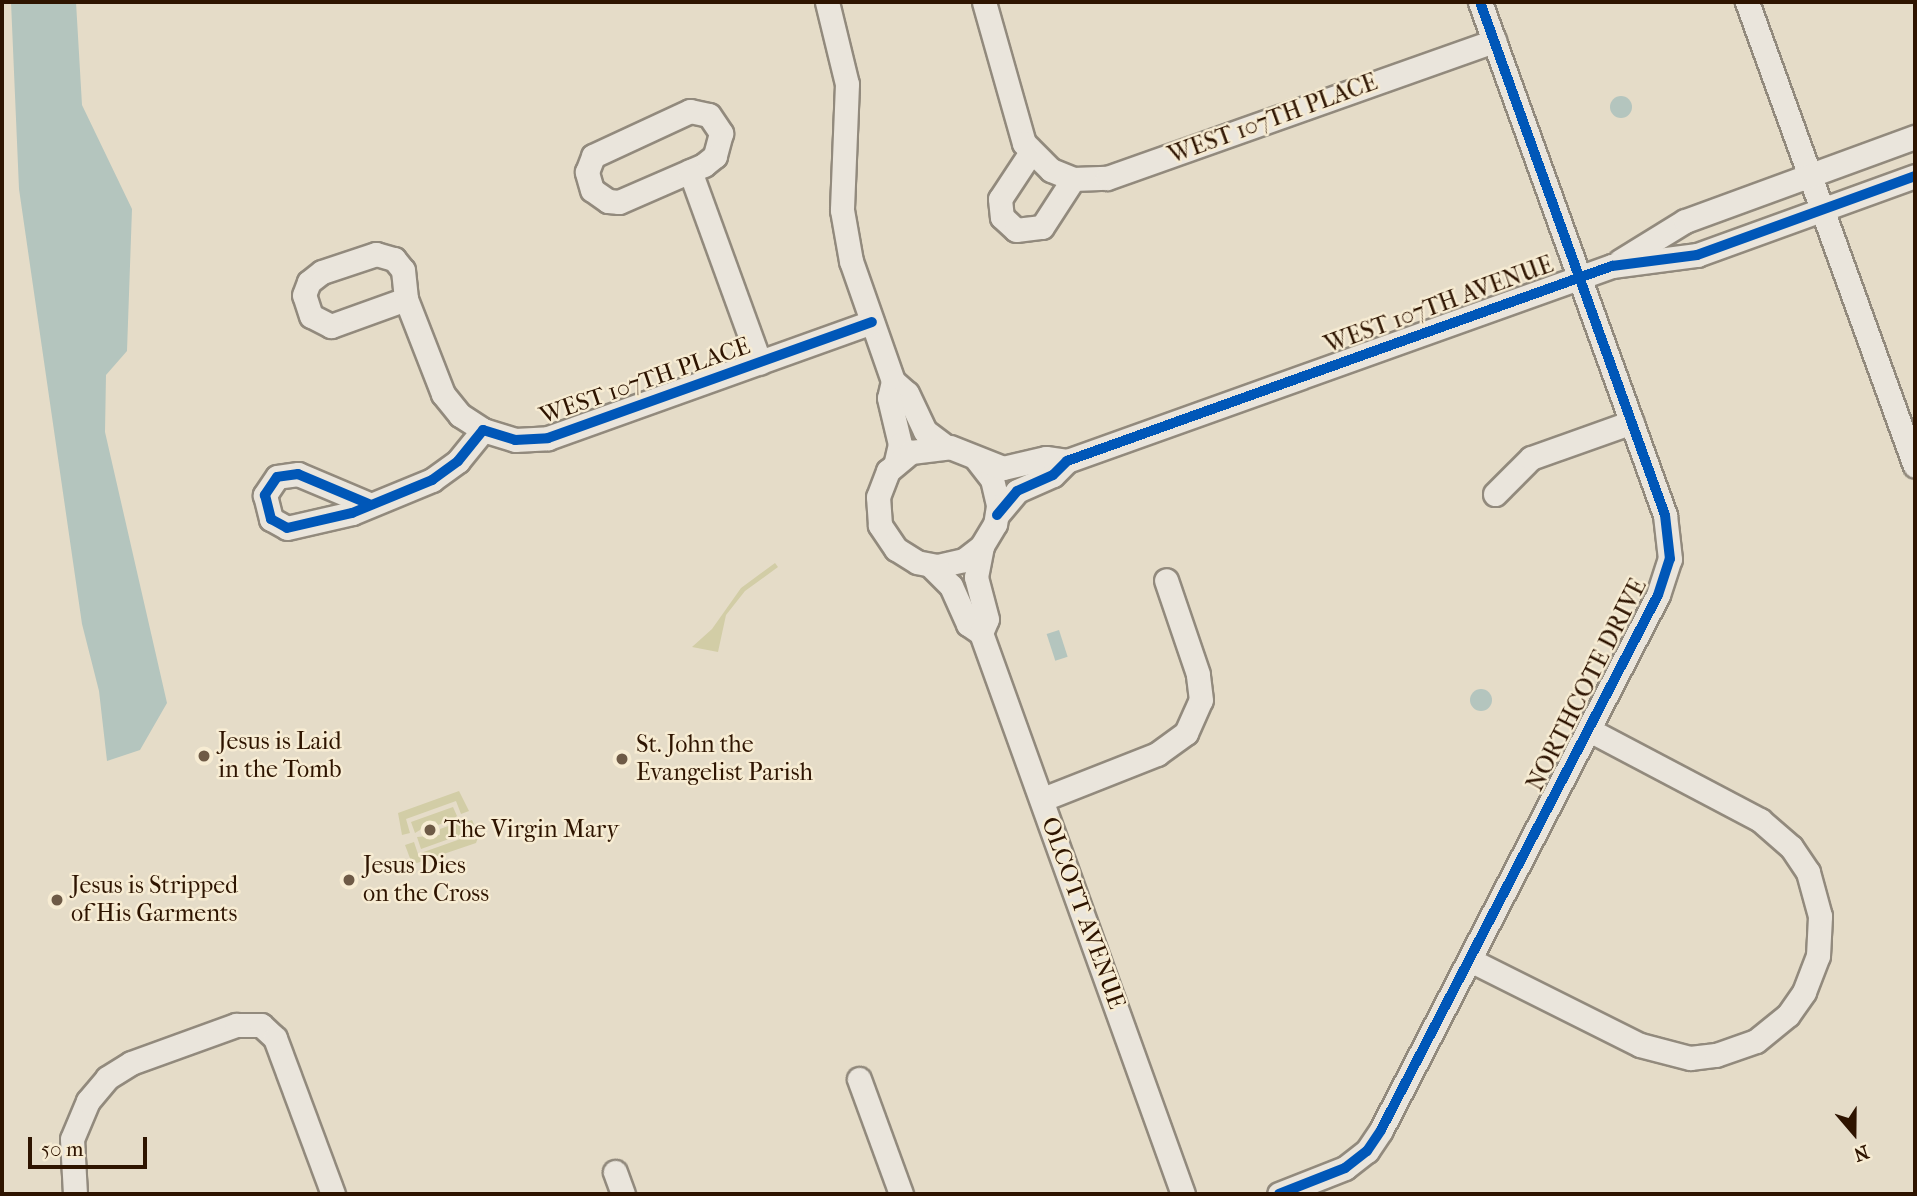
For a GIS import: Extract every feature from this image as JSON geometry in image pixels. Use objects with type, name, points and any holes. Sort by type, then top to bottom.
[{"type":"street","points":[[827,2],[847,84],[845,229],[872,323],[893,381],[907,393],[925,431],[945,446],[977,460],[995,487],[997,515],[982,546],[955,563],[932,566],[902,555],[880,525],[880,488],[896,462],[901,444],[889,398],[893,381]]},
{"type":"street","points":[[984,2],[1019,131],[1031,152],[1000,198],[1002,217],[1016,230],[1028,232],[1042,227],[1073,179]]},
{"type":"street","name":"NORTHCOTE DRIVE","points":[[1279,1194],[1345,1168],[1367,1151],[1589,730],[1658,595],[1670,559],[1665,514],[1480,2]]},
{"type":"street","points":[[1747,2],[1915,466]]},
{"type":"street","name":"WEST 107TH PLACE","points":[[1031,152],[1051,170],[1073,179],[1107,178],[1494,41]]},
{"type":"street","points":[[690,111],[699,112],[716,122],[721,144],[716,156],[690,172],[619,202],[599,197],[587,173],[593,156],[606,147],[690,111]]},
{"type":"street","name":"WEST 107TH AVENUE","points":[[1612,267],[1685,220],[1915,137]]},
{"type":"street","points":[[690,172],[761,363]]},
{"type":"street","name":"WEST 107TH AVENUE","points":[[997,515],[1017,491],[1053,475],[1067,461],[1580,277],[1612,267],[1697,255],[1915,176]]},
{"type":"street","points":[[369,504],[432,480],[458,461],[483,430],[460,415],[443,394],[407,299]]},
{"type":"street","name":"WEST 107TH PLACE","points":[[483,430],[515,440],[548,438],[872,323]]},
{"type":"street","points":[[1495,494],[1531,458],[1632,422]]},
{"type":"street","points":[[896,462],[921,448],[945,446]]},
{"type":"street","name":"WEST 107TH AVENUE","points":[[977,460],[1003,468],[1046,458],[1067,461]]},
{"type":"street","name":"OLCOTT AVENUE","points":[[981,633],[987,619],[976,577],[982,546]]},
{"type":"street","name":"OLCOTT AVENUE","points":[[932,566],[951,586],[968,624],[981,633],[1183,1194]]},
{"type":"street","points":[[1042,799],[1157,754],[1186,733],[1201,700],[1198,674],[1167,580]]},
{"type":"street","points":[[1470,960],[1640,1045],[1690,1058],[1716,1055],[1756,1041],[1787,1015],[1804,992],[1818,956],[1820,916],[1808,872],[1791,847],[1760,820],[1589,730]]},
{"type":"street","points":[[75,1194],[72,1139],[89,1101],[107,1078],[131,1063],[236,1025],[261,1025],[275,1038],[333,1194]]},
{"type":"street","points":[[859,1079],[901,1194]]},
{"type":"street","points":[[615,1172],[623,1194]]},
{"type":"shaded area","points":[[11,2],[76,2],[82,105],[132,209],[127,351],[106,375],[105,432],[167,703],[140,750],[107,761],[99,691],[82,624],[19,189]]},
{"type":"shaded area","points":[[1621,96],[1629,99],[1632,107],[1629,115],[1621,118],[1613,115],[1610,107],[1613,99]]},
{"type":"shaded area","points":[[775,563],[778,567],[745,591],[726,615],[718,652],[692,647],[712,629],[741,588]]},
{"type":"shaded area","points":[[1059,630],[1068,657],[1055,661],[1047,634]]},
{"type":"shaded area","points":[[1481,689],[1489,692],[1492,700],[1489,708],[1481,711],[1473,708],[1470,700],[1473,692]]},
{"type":"shaded area","points":[[459,791],[469,811],[461,814],[456,801],[406,819],[410,833],[402,835],[398,813]]},
{"type":"shaded area","points":[[453,807],[457,816],[452,820],[438,825],[435,821],[415,833],[411,822]]},
{"type":"shaded area","points":[[472,820],[479,835],[476,843],[417,863],[411,861],[405,845],[414,842],[418,854],[469,836],[464,823]]},
{"type":"shaded area","points":[[454,824],[460,825],[463,834],[421,849],[417,837],[440,835],[440,829]]},
{"type":"cycle path","points":[[1279,1194],[1345,1168],[1367,1151],[1381,1130],[1658,595],[1670,559],[1665,515],[1480,2]]},
{"type":"cycle path","points":[[997,515],[1017,491],[1053,475],[1067,461],[1612,266],[1697,255],[1915,176]]},
{"type":"cycle path","points":[[369,504],[298,474],[277,477],[265,495],[271,519],[287,528],[352,513],[432,480],[458,461],[483,430],[515,440],[548,438],[872,322]]},
{"type":"place","name":"Jesus is Laid in the Tomb","points":[[204,756]]},
{"type":"place","name":"St. John the Evangelist Parish","points":[[622,759]]},
{"type":"place","name":"The Virgin Mary","points":[[430,830]]},
{"type":"place","name":"Jesus Dies on the Cross","points":[[349,880]]},
{"type":"place","name":"Jesus is Stripped of His Garments","points":[[57,900]]}]
